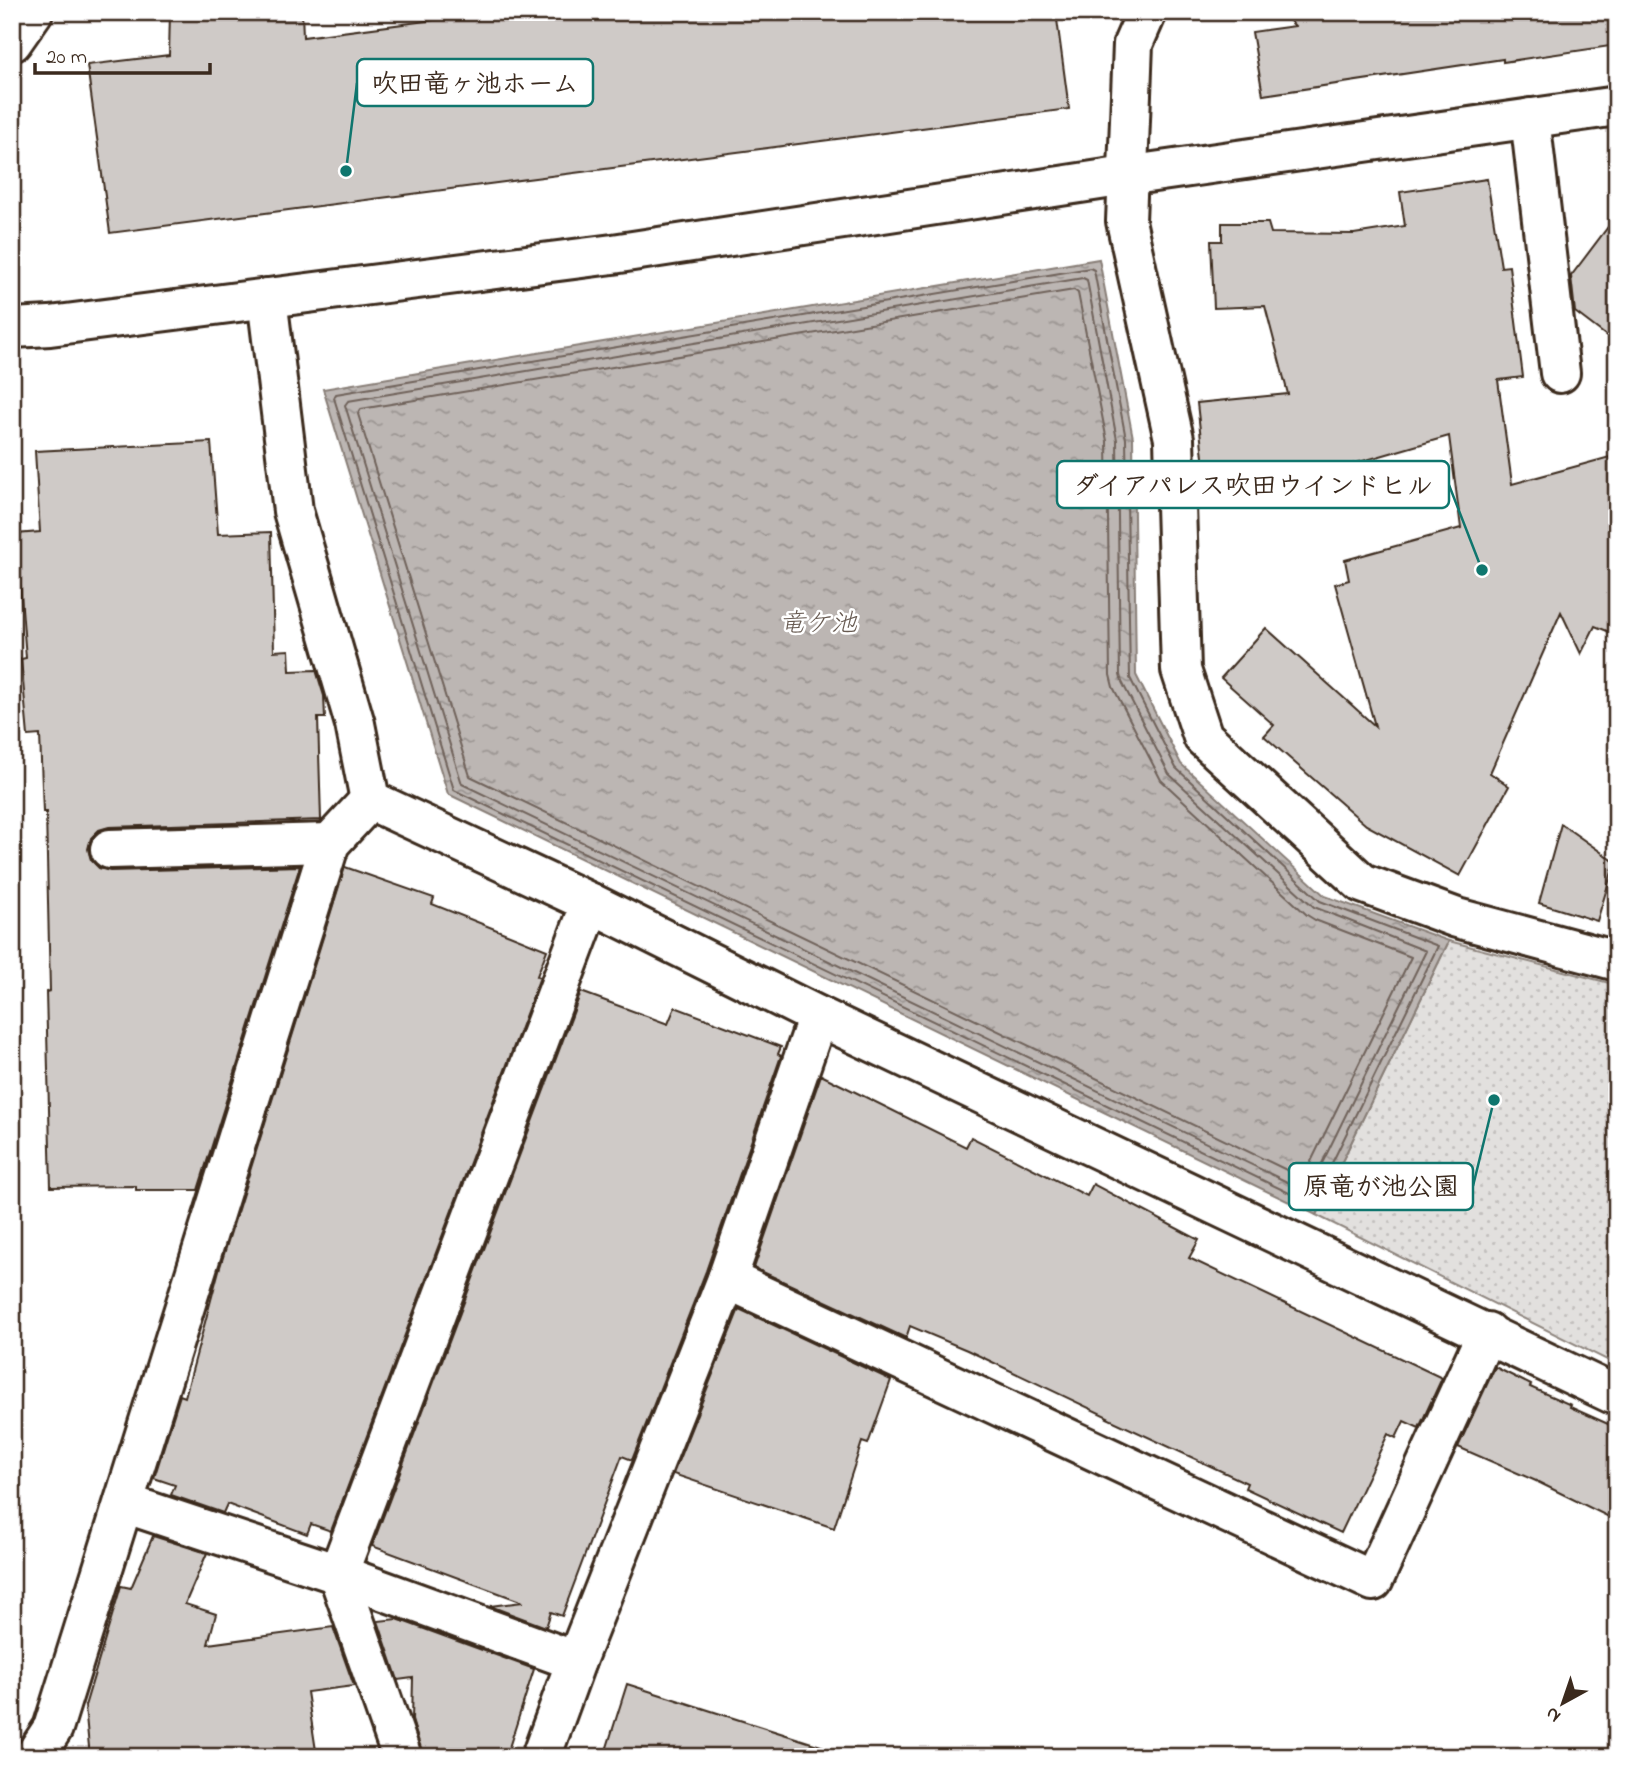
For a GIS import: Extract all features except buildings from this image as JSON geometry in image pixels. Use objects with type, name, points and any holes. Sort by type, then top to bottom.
[{"type":"street","points":[[12,41],[33,12]]},
{"type":"street","points":[[1147,12],[1133,44],[1126,221],[1174,439],[1181,670],[1203,737],[1362,883],[1457,918],[1617,961]]},
{"type":"street","points":[[12,328],[50,326],[613,254],[1126,176],[1617,106]]},
{"type":"street","points":[[1530,118],[1560,373]]},
{"type":"street","points":[[267,298],[293,511],[355,724],[370,800]]},
{"type":"street","points":[[34,1757],[53,1728],[330,843],[370,800]]},
{"type":"street","points":[[370,800],[591,903],[818,1016],[1617,1396]]},
{"type":"street","points":[[110,849],[330,843]]},
{"type":"street","points":[[402,1757],[338,1574],[591,903]]},
{"type":"street","points":[[541,1757],[576,1661],[727,1279],[818,1016]]},
{"type":"street","points":[[727,1279],[1373,1581],[1487,1332]]},
{"type":"street","points":[[124,1503],[338,1574],[576,1661]]},
{"type":"shaded area","points":[[1449,941],[1617,985],[1617,1365],[1316,1215]]},
{"type":"water","name":"竜ケ池","points":[[1099,259],[1133,438],[1136,675],[1181,764],[1325,896],[1449,941],[1316,1215],[448,794],[323,389]]},
{"type":"place","name":"吹田竜ヶ池ホーム","points":[[346,171]]},
{"type":"place","name":"ダイアパレス吹田ウインドヒル","points":[[1482,570]]},
{"type":"place","name":"原竜が池公園","points":[[1494,1100]]}]
